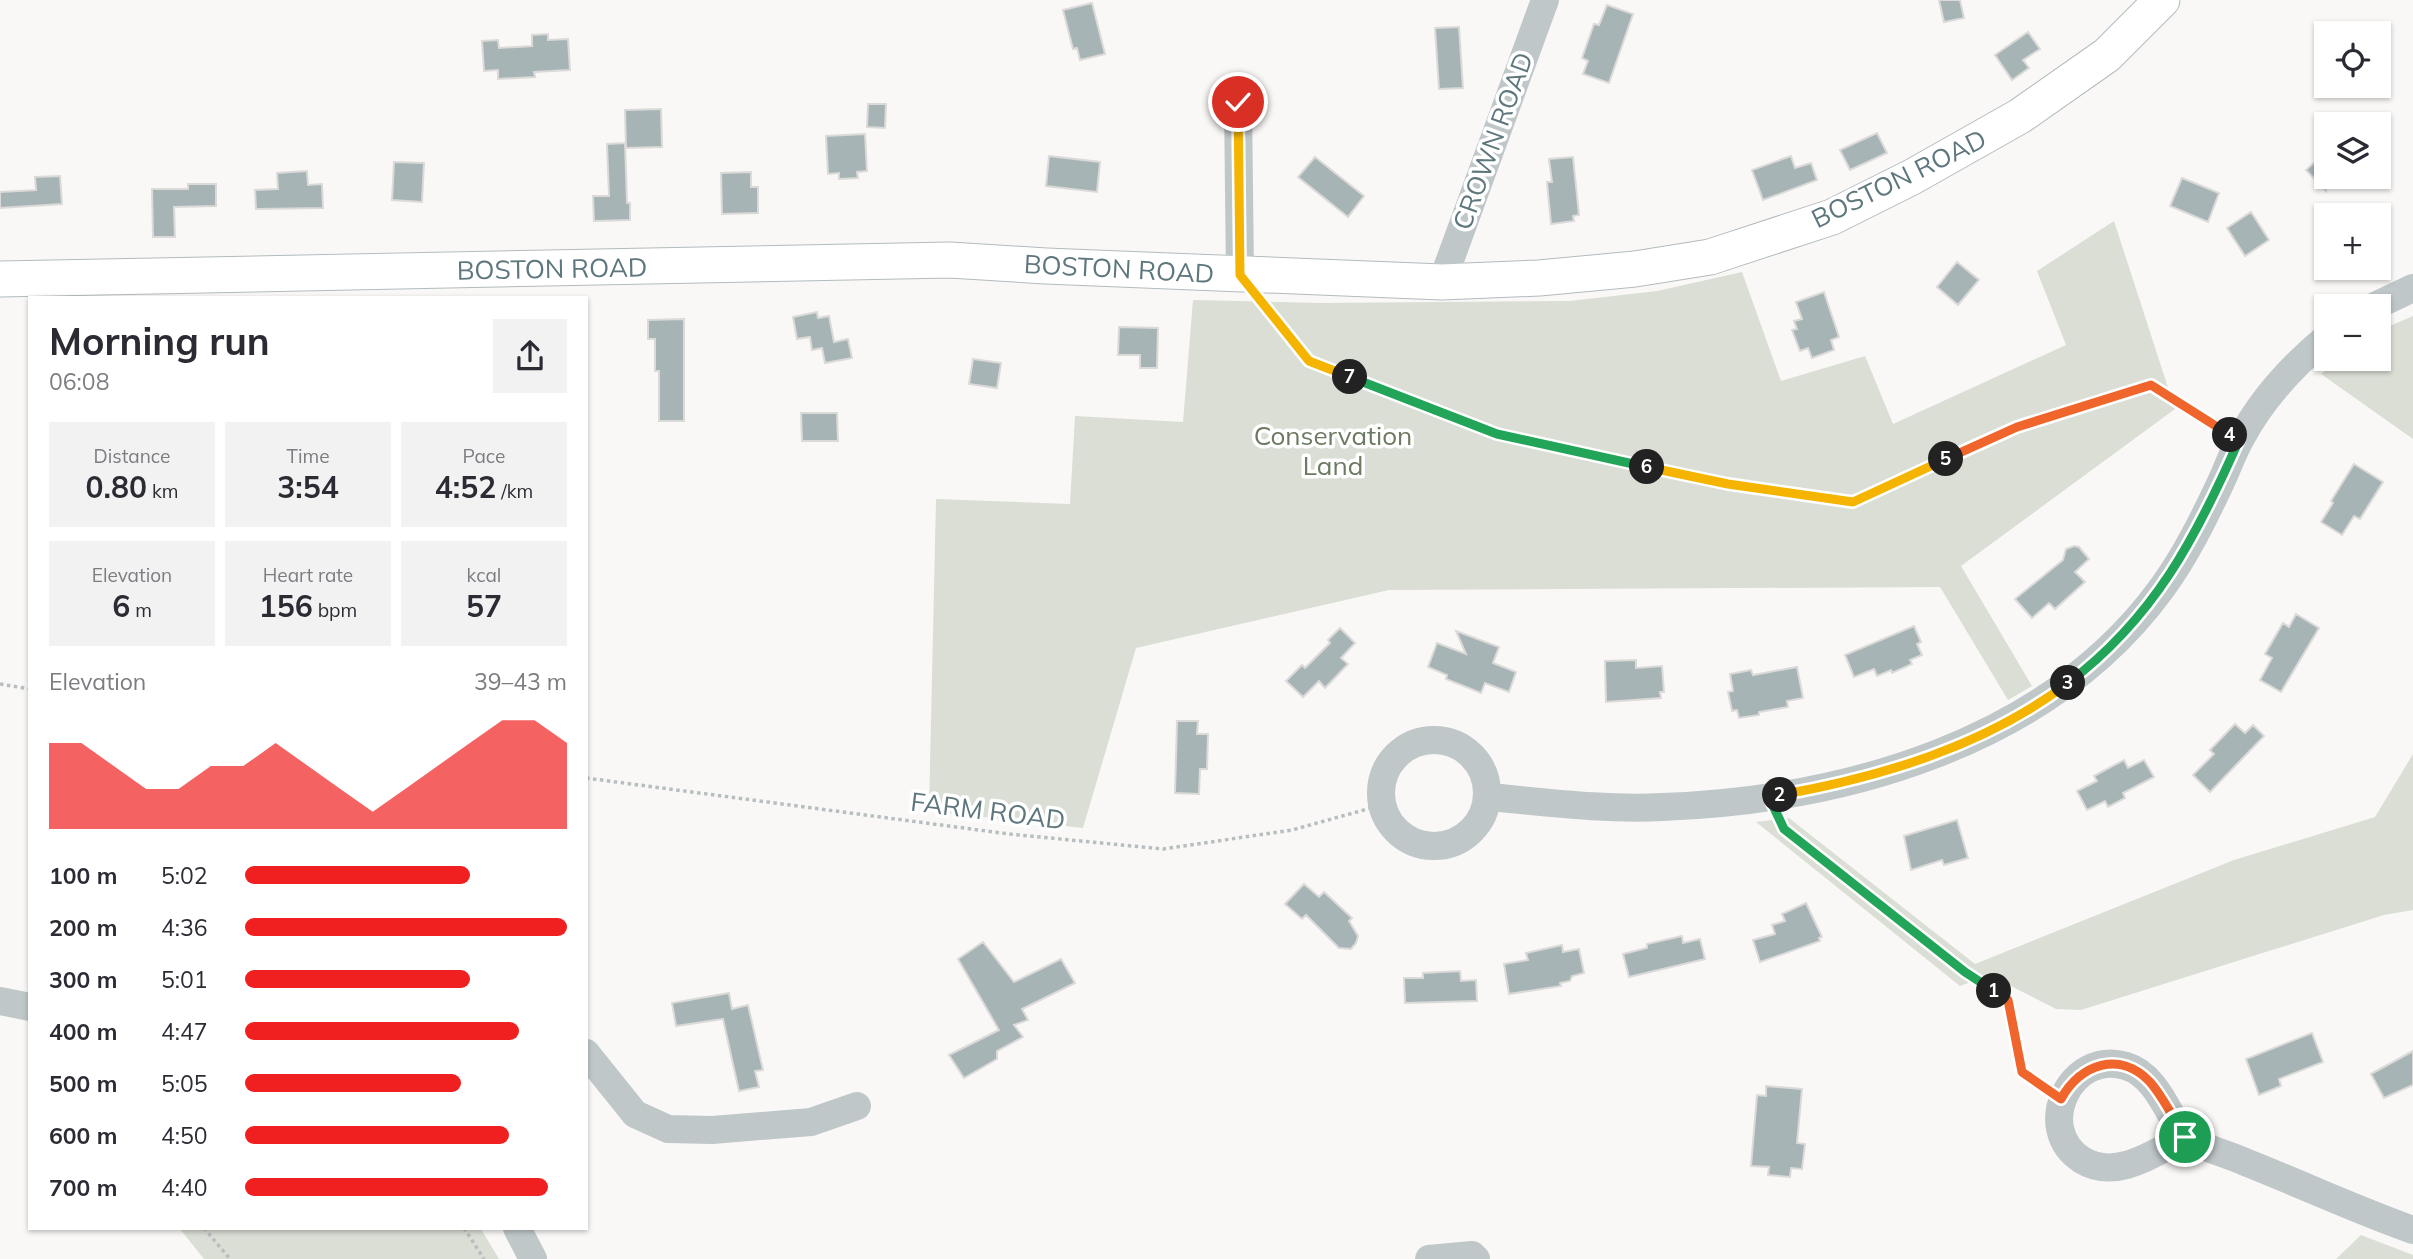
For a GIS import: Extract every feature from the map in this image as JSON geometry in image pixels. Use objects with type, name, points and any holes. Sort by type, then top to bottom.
[{"type":"main road","name":"BOSTON ROAD","points":[[0,279],[950,260],[1441,282],[1539,278],[1634,269],[1710,257],[1832,217],[1912,177],[2020,116],[2107,55],[2162,0]]},
{"type":"street","name":"CROWN ROAD","points":[[1441,282],[1545,0]]},
{"type":"street","points":[[1238,102],[1240,275]]},
{"type":"street","points":[[2391,298],[2413,288]]},
{"type":"street","points":[[1488,797],[1624,808],[1699,805],[1769,797],[1888,771],[1996,728],[2027,711],[2076,677],[2113,644],[2162,588],[2202,522],[2239,440],[2252,418],[2286,374],[2314,349]]},
{"type":"street","points":[[1430,740],[1448,741],[1472,755],[1486,778],[1488,797],[1480,821],[1469,834],[1455,842],[1438,846],[1422,845],[1406,839],[1388,821],[1382,805],[1381,787],[1391,761],[1412,744],[1430,740]]},
{"type":"street","points":[[0,1001],[28,1007]]},
{"type":"street","points":[[588,1055],[635,1114],[668,1129],[712,1130],[811,1122],[857,1106]]},
{"type":"street","points":[[2185,1137],[2129,1165],[2113,1168],[2096,1166],[2081,1159],[2068,1147],[2061,1132],[2058,1115],[2061,1099],[2079,1074],[2094,1066],[2125,1066],[2151,1083],[2185,1137],[2413,1230]]},
{"type":"street","points":[[518,1230],[533,1259]]},
{"type":"street","points":[[1429,1259],[1472,1255],[1476,1259]]},
{"type":"path","points":[[1240,275],[1309,361],[1497,434],[1728,484],[1853,502],[2017,427],[2151,385],[2239,440]]},
{"type":"path","points":[[0,684],[28,689]]},
{"type":"path","name":"FARM ROAD","points":[[588,778],[1009,834],[1163,849],[1292,830],[1382,805]]},
{"type":"path","points":[[1769,797],[1784,829],[1965,972],[2008,1000],[2022,1072],[2061,1099]]},
{"type":"path","points":[[206,1230],[230,1259]]},
{"type":"path","points":[[465,1230],[484,1259]]},
{"type":"green space","name":"Conservation Land","points":[[2114,221],[2175,409],[1961,566],[2032,686],[2008,700],[1940,587],[1389,590],[1136,648],[1083,828],[929,811],[936,499],[1070,504],[1075,416],[1183,422],[1193,300],[1320,303],[1570,301],[1657,291],[1742,272],[1781,381],[1865,356],[1893,424],[2066,345],[2037,271]]},
{"type":"green space","points":[[2413,316],[2413,439],[2321,374],[2325,371],[2391,371],[2391,325]]},
{"type":"green space","points":[[2413,754],[2413,910],[2384,915],[2081,1010],[2056,1009],[2007,984],[1968,983],[1960,986],[1756,822],[1789,818],[1975,964],[2234,860],[2375,817]]},
{"type":"green space","points":[[181,1230],[482,1230],[499,1259],[204,1259]]},
{"type":"green space","points":[[2361,1235],[2413,1255],[2413,1259],[2336,1259]]},
{"type":"building","points":[[1939,0],[1960,0],[1964,18],[1944,22]]},
{"type":"building","points":[[1092,3],[1105,54],[1080,60],[1077,48],[1073,49],[1063,10]]},
{"type":"building","points":[[1607,5],[1633,14],[1609,83],[1583,74],[1588,61],[1582,58],[1594,24],[1599,25]]},
{"type":"building","points":[[1459,27],[1463,88],[1439,89],[1435,28]]},
{"type":"building","points":[[2028,32],[2040,49],[2023,60],[2029,68],[2012,80],[1995,55]]},
{"type":"building","points":[[548,34],[548,40],[568,39],[570,70],[534,72],[535,77],[498,79],[498,70],[484,71],[482,41],[498,40],[499,48],[532,46],[532,35]]},
{"type":"building","points":[[868,104],[886,104],[885,128],[867,127]]},
{"type":"building","points":[[661,109],[662,147],[626,148],[625,110]]},
{"type":"building","points":[[1877,133],[1887,153],[1850,170],[1840,150]]},
{"type":"building","points":[[865,134],[867,171],[857,172],[858,178],[839,179],[839,173],[828,174],[826,136]]},
{"type":"building","points":[[625,143],[630,220],[594,221],[593,196],[609,196],[607,144]]},
{"type":"building","points":[[1049,156],[1100,162],[1097,192],[1046,186]]},
{"type":"building","points":[[1791,156],[1795,168],[1811,163],[1817,180],[1763,200],[1752,170]]},
{"type":"building","points":[[1315,157],[1364,196],[1348,217],[1298,177]]},
{"type":"building","points":[[1573,157],[1579,215],[1573,216],[1574,221],[1551,224],[1547,182],[1552,182],[1549,159]]},
{"type":"building","points":[[394,162],[424,163],[422,202],[392,200]]},
{"type":"building","points":[[2314,163],[2314,178],[2306,170]]},
{"type":"building","points":[[307,171],[308,185],[322,184],[323,208],[256,209],[255,190],[278,189],[277,173]]},
{"type":"building","points":[[751,172],[751,187],[758,187],[758,213],[722,214],[721,173]]},
{"type":"building","points":[[60,176],[62,204],[0,208],[0,192],[36,190],[35,177]]},
{"type":"building","points":[[2182,178],[2219,193],[2208,222],[2170,206]]},
{"type":"building","points":[[188,184],[216,184],[216,206],[174,207],[175,237],[153,237],[152,189],[188,189]]},
{"type":"building","points":[[2251,212],[2269,240],[2245,256],[2227,228]]},
{"type":"building","points":[[1957,262],[1979,280],[1958,305],[1937,287]]},
{"type":"building","points":[[1824,292],[1839,337],[1831,340],[1834,350],[1812,358],[1808,348],[1800,351],[1792,330],[1797,329],[1794,321],[1802,319],[1796,302]]},
{"type":"building","points":[[817,312],[818,318],[829,316],[834,342],[848,339],[852,358],[825,363],[822,348],[812,350],[810,337],[797,339],[793,317]]},
{"type":"building","points":[[684,319],[684,421],[659,421],[659,371],[655,371],[655,339],[648,339],[648,320]]},
{"type":"building","points":[[1119,327],[1158,328],[1157,368],[1140,368],[1140,355],[1118,355]]},
{"type":"building","points":[[973,359],[1001,363],[997,388],[969,384]]},
{"type":"building","points":[[801,413],[837,413],[838,441],[802,441]]},
{"type":"building","points":[[2354,464],[2383,482],[2360,519],[2354,516],[2342,535],[2321,522]]},
{"type":"building","points":[[2079,547],[2089,559],[2075,572],[2085,582],[2055,609],[2049,603],[2032,618],[2015,599],[2063,560],[2066,549]]},
{"type":"building","points":[[2296,614],[2319,628],[2281,692],[2260,680],[2272,658],[2265,654],[2283,623],[2289,627]]},
{"type":"building","points":[[1914,626],[1921,642],[1917,644],[1922,655],[1910,660],[1912,664],[1892,673],[1891,670],[1877,676],[1874,669],[1854,677],[1845,655]]},
{"type":"building","points":[[1340,628],[1355,643],[1341,658],[1348,664],[1325,688],[1319,681],[1303,697],[1286,681],[1302,665],[1305,668],[1330,643],[1328,640]]},
{"type":"building","points":[[1456,631],[1499,647],[1493,663],[1516,672],[1509,692],[1485,683],[1481,693],[1446,679],[1447,675],[1428,667],[1437,643],[1466,654]]},
{"type":"building","points":[[1636,660],[1636,668],[1662,666],[1664,692],[1660,692],[1661,698],[1606,702],[1605,661]]},
{"type":"building","points":[[1797,667],[1803,698],[1787,701],[1788,707],[1759,712],[1759,715],[1739,718],[1737,710],[1732,711],[1728,692],[1733,691],[1730,674],[1751,670],[1753,675]]},
{"type":"building","points":[[1177,721],[1198,721],[1197,734],[1208,734],[1207,769],[1200,769],[1199,794],[1175,793]]},
{"type":"building","points":[[2235,724],[2245,733],[2253,725],[2264,736],[2210,792],[2193,775],[2214,754],[2210,750]]},
{"type":"building","points":[[2124,760],[2128,768],[2144,760],[2154,777],[2123,793],[2125,798],[2108,807],[2105,801],[2087,810],[2077,791],[2097,781],[2094,776]]},
{"type":"building","points":[[1957,820],[1968,858],[1944,865],[1942,860],[1911,870],[1904,836]]},
{"type":"building","points":[[1304,884],[1319,897],[1324,892],[1352,918],[1349,921],[1358,936],[1351,949],[1339,948],[1306,915],[1302,919],[1285,904]]},
{"type":"building","points":[[1806,903],[1822,937],[1819,938],[1820,941],[1760,962],[1753,940],[1775,934],[1772,925],[1785,921],[1782,914]]},
{"type":"building","points":[[1682,936],[1683,943],[1700,939],[1705,959],[1629,977],[1623,954],[1647,948],[1647,944]]},
{"type":"building","points":[[983,942],[1014,982],[1061,959],[1075,983],[1022,1009],[1028,1020],[1014,1025],[1023,1037],[997,1051],[997,1059],[964,1078],[949,1055],[999,1030],[958,959]]},
{"type":"building","points":[[1562,945],[1563,952],[1579,949],[1584,973],[1572,976],[1570,981],[1560,983],[1561,986],[1509,994],[1504,964],[1528,960],[1526,953]]},
{"type":"building","points":[[1460,971],[1461,981],[1476,980],[1477,1001],[1405,1003],[1404,978],[1423,978],[1423,973]]},
{"type":"building","points":[[729,993],[732,1009],[748,1005],[763,1070],[755,1071],[759,1087],[739,1091],[723,1019],[676,1026],[672,1003]]},
{"type":"building","points":[[2312,1033],[2323,1062],[2279,1079],[2281,1086],[2259,1095],[2246,1059]]},
{"type":"building","points":[[2413,1051],[2413,1085],[2384,1098],[2371,1074]]},
{"type":"building","points":[[1766,1086],[1802,1089],[1797,1143],[1805,1144],[1802,1169],[1791,1168],[1790,1177],[1768,1175],[1769,1167],[1751,1166],[1757,1095],[1766,1096]]},
{"type":"route","points":[[1238,102],[1240,275],[1309,361],[1497,434],[1728,484],[1853,502],[2017,427],[2151,385],[2239,440],[2202,522],[2162,588],[2139,617],[2086,670],[2027,711],[1996,728],[1932,755],[1888,771],[1769,797],[1784,829],[1965,972],[2008,1000],[2022,1072],[2061,1099],[2079,1074],[2094,1066],[2125,1066],[2151,1083],[2185,1137]]}]
